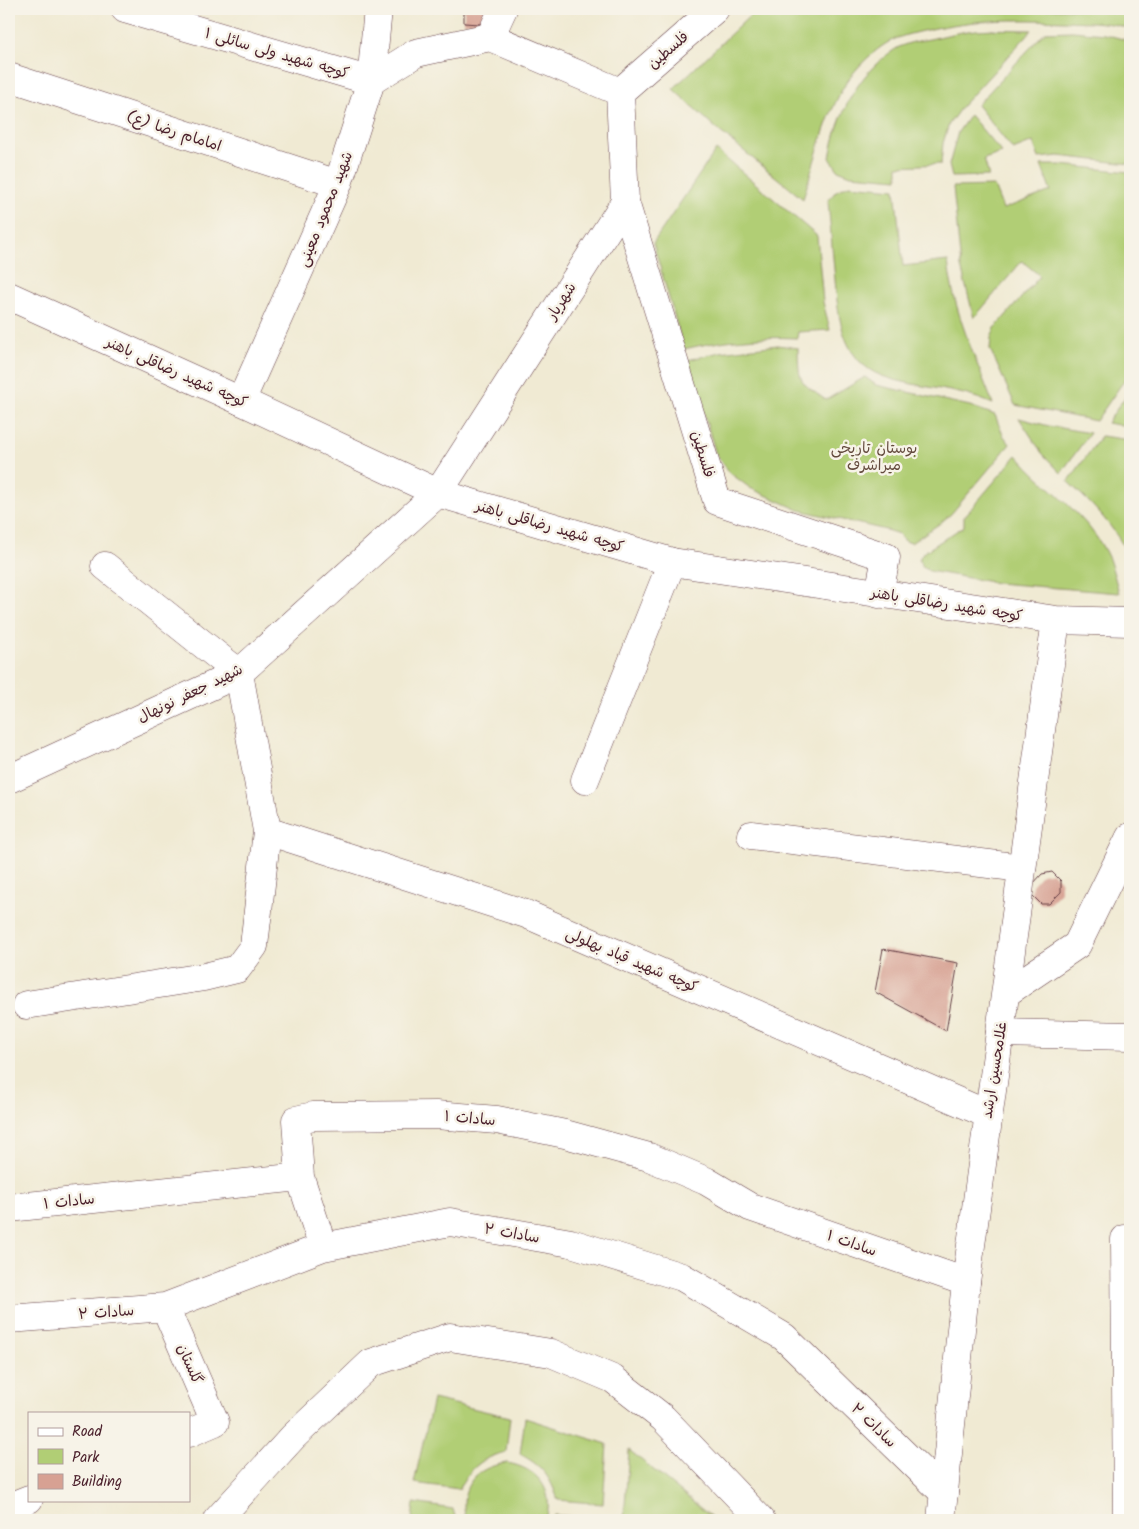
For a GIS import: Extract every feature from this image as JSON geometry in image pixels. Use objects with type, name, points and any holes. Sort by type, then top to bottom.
[{"type":"street","name":"کوچه شهید ولی سائلی ۱","points":[[125,9],[371,81]]},
{"type":"street","name":"شهید محمود معینی","points":[[241,401],[338,184],[371,81],[378,9]]},
{"type":"street","points":[[490,36],[503,9]]},
{"type":"street","name":"فلسطین","points":[[620,92],[716,9]]},
{"type":"street","points":[[371,81],[416,53],[490,36],[620,92],[625,202]]},
{"type":"street","name":"امامام رضا (ع)","points":[[9,77],[338,184]]},
{"type":"street","name":"فلسطین","points":[[625,202],[717,501],[886,557],[879,594]]},
{"type":"street","name":"شهریار","points":[[438,493],[625,202]]},
{"type":"street","name":"کوچه شهید رضاقلی باهنر","points":[[9,296],[438,493],[672,562],[1056,620],[1130,622]]},
{"type":"street","name":"شهید جعفر نونهال","points":[[9,780],[239,673],[438,493]]},
{"type":"street","points":[[586,780],[672,562]]},
{"type":"street","points":[[26,1005],[204,977],[237,969],[254,946],[267,831],[239,673],[105,566]]},
{"type":"street","name":"غلامحسین ارشد","points":[[941,1520],[966,1282],[1056,620]]},
{"type":"street","name":"کوچه شهید قباد بهلولی","points":[[267,831],[526,914],[988,1114]]},
{"type":"street","points":[[751,835],[1022,868]]},
{"type":"street","points":[[1006,993],[1077,945],[1130,837]]},
{"type":"street","points":[[1000,1033],[1130,1036]]},
{"type":"street","name":"سادات ۱","points":[[9,1208],[300,1177],[296,1120],[313,1116],[436,1115],[497,1120],[565,1134],[649,1157],[706,1181],[750,1207],[966,1282]]},
{"type":"street","points":[[300,1177],[323,1247]]},
{"type":"street","name":"سادات ۲","points":[[9,1319],[165,1307],[323,1247],[450,1222],[571,1243],[682,1277],[784,1338],[944,1493]]},
{"type":"street","points":[[1125,1239],[1127,1520]]},
{"type":"street","name":"گلستان","points":[[165,1307],[215,1422],[190,1433]]},
{"type":"street","points":[[218,1520],[292,1437],[371,1363],[450,1337],[551,1353],[613,1379],[663,1418],[761,1520]]},
{"type":"street","points":[[9,1507],[28,1499]]},
{"type":"green space","points":[[757,9],[1130,9],[1130,29],[1097,22],[995,21],[944,26],[887,43],[863,62],[851,76],[835,103],[822,135],[803,199],[718,130],[673,89]]},
{"type":"green space","points":[[992,29],[1032,30],[962,106],[949,124],[943,143],[941,164],[898,166],[898,179],[851,175],[838,170],[830,158],[838,127],[851,97],[869,71],[894,50],[911,43],[968,31]]},
{"type":"green space","points":[[1073,31],[1104,34],[1130,41],[1130,164],[1059,156],[1039,158],[1033,142],[1013,150],[977,105],[1045,32]]},
{"type":"green space","points":[[970,115],[1002,153],[984,159],[989,176],[952,177],[949,165],[958,132]]},
{"type":"green space","points":[[716,150],[817,236],[823,302],[830,330],[798,332],[797,338],[740,339],[684,349],[653,243]]},
{"type":"green space","points":[[1041,165],[1061,165],[1130,172],[1130,372],[1096,421],[1015,405],[990,349],[991,338],[995,328],[1040,276],[1022,261],[974,318],[961,267],[953,187],[994,186],[1003,209],[1051,191]]},
{"type":"green space","points":[[849,185],[895,189],[903,266],[948,261],[960,316],[993,404],[965,394],[882,376],[867,368],[856,358],[843,331],[839,316],[828,201],[836,191]]},
{"type":"green space","name":"بوستان تاریخی میراشرف","points":[[778,345],[798,348],[802,380],[810,389],[826,400],[865,377],[876,385],[970,406],[995,415],[1003,435],[1010,444],[951,514],[911,543],[903,540],[899,534],[886,530],[799,510],[750,488],[730,473],[716,454],[688,360],[720,352]]},
{"type":"green space","points":[[1130,390],[1130,427],[1107,423]]},
{"type":"green space","points":[[1019,418],[1049,426],[1090,433],[1061,473],[1042,453]]},
{"type":"green space","points":[[1101,436],[1130,440],[1130,561],[1112,528],[1068,482]]},
{"type":"green space","points":[[1017,455],[1091,530],[1109,559],[1119,593],[997,583],[929,571],[922,566],[919,559],[923,553],[964,526],[964,517]]},
{"type":"green space","points":[[433,1399],[510,1417],[506,1452],[490,1457],[478,1465],[468,1475],[459,1489],[414,1483]]},
{"type":"green space","points":[[525,1418],[607,1444],[603,1504],[558,1500],[552,1484],[544,1472],[520,1454]]},
{"type":"green space","points":[[629,1450],[715,1520],[624,1520]]},
{"type":"green space","points":[[507,1463],[527,1470],[541,1482],[546,1490],[548,1499],[546,1520],[466,1520],[464,1498],[471,1481],[477,1474],[486,1469]]},
{"type":"green space","points":[[414,1503],[453,1509],[456,1520],[412,1520]]},
{"type":"green space","points":[[554,1515],[601,1519],[601,1520],[552,1520]]},
{"type":"building","points":[[464,9],[492,9],[480,24],[464,23]]},
{"type":"building","points":[[1052,872],[1061,881],[1061,892],[1049,904],[1041,904],[1031,894],[1032,885],[1042,874]]},
{"type":"building","points":[[883,949],[958,963],[946,1031],[875,992]]}]
